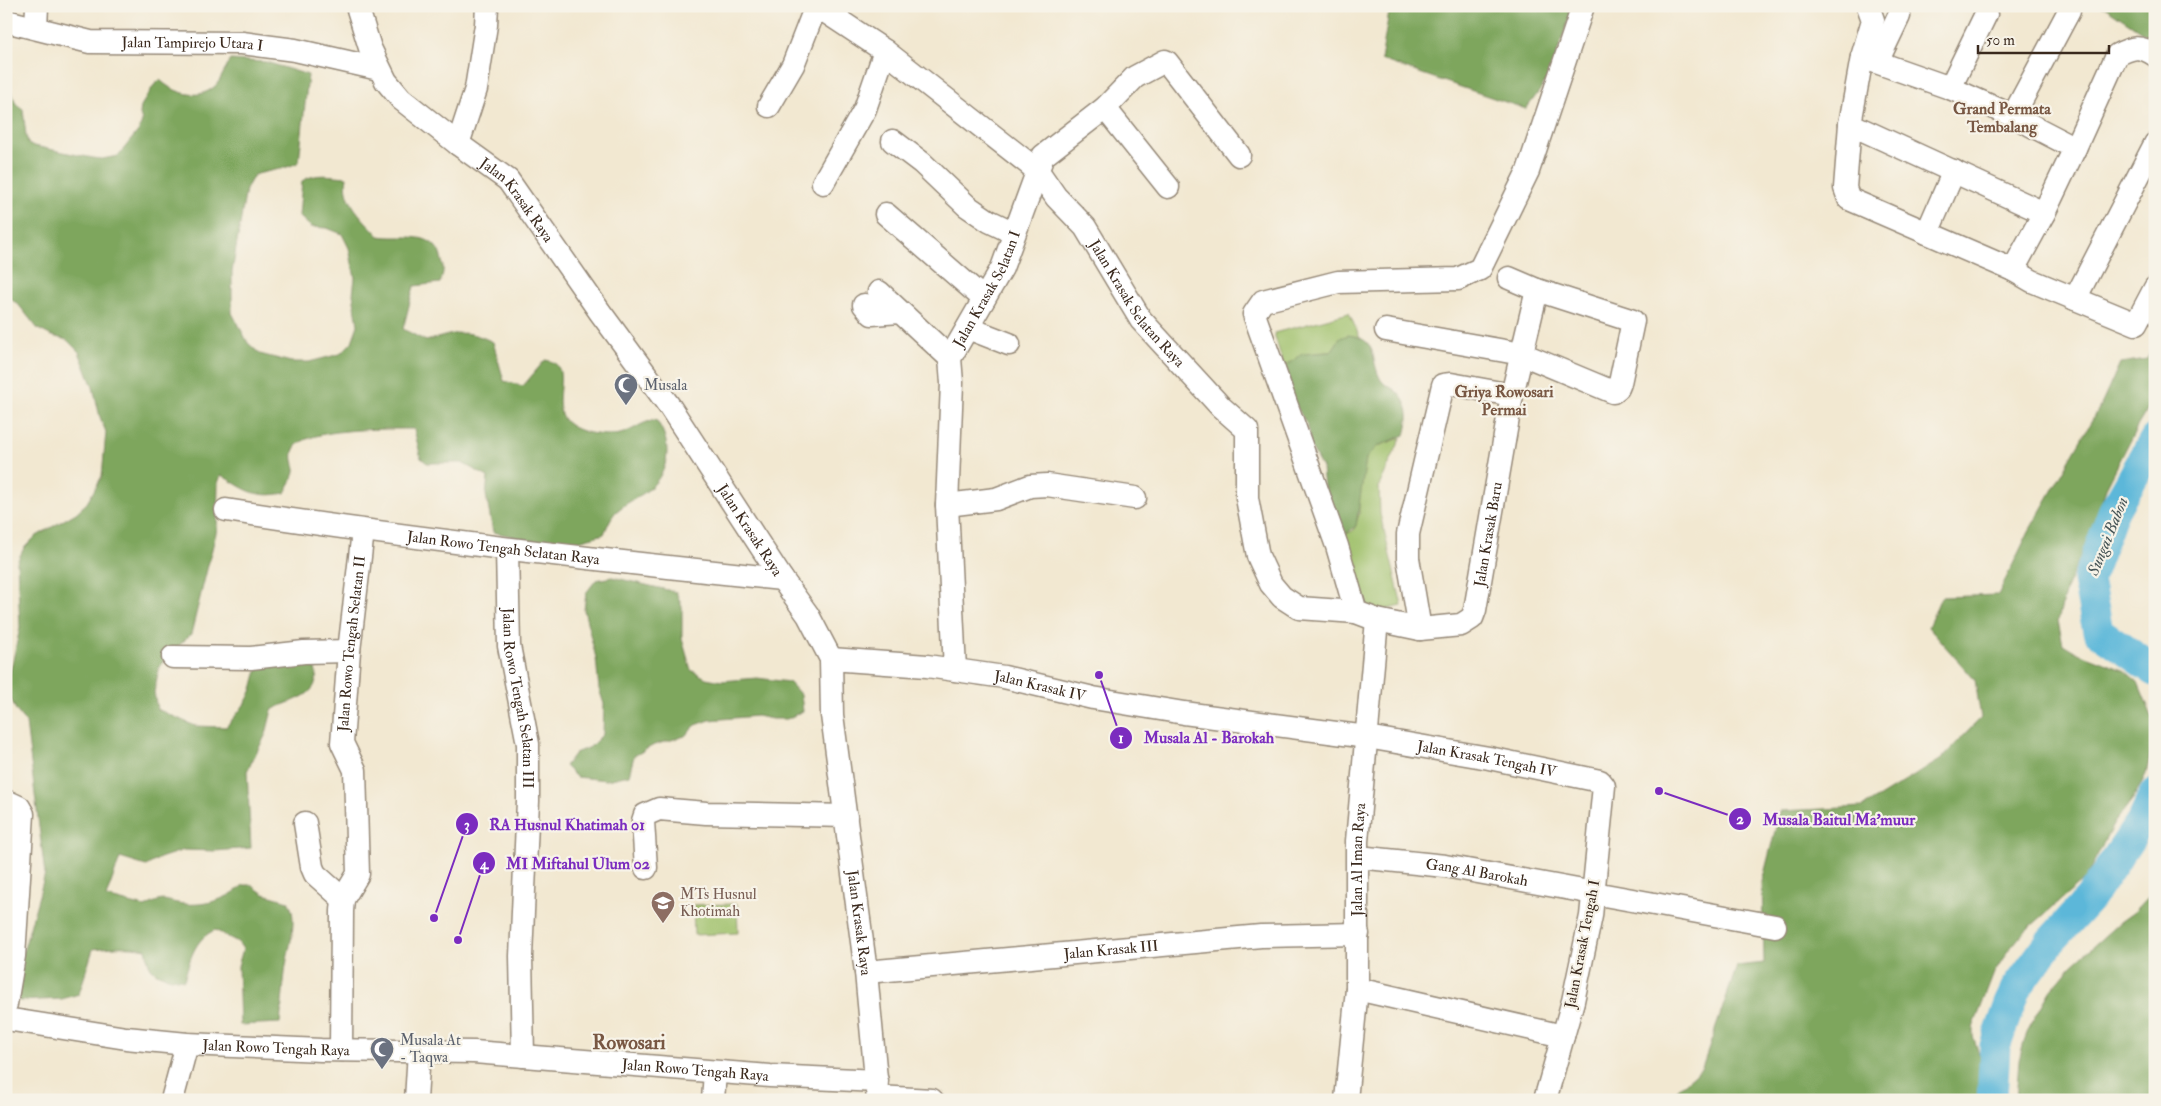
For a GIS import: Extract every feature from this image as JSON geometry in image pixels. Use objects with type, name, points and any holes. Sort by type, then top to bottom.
[{"type":"street","name":"Jalan Krasak Raya","points":[[357,6],[370,48],[386,81],[400,99],[508,180],[600,312],[670,406],[782,580],[808,615],[832,659],[832,715],[866,972],[878,1092]]},
{"type":"street","points":[[458,144],[476,89],[486,25],[487,6]]},
{"type":"street","points":[[769,106],[793,65],[817,6]]},
{"type":"street","name":"Jalan Krasak Selatan Raya","points":[[817,6],[885,51],[1038,171],[1056,197],[1085,227],[1142,320],[1221,407],[1247,430],[1247,498],[1258,556],[1271,584],[1282,597],[1299,608],[1366,616]]},
{"type":"street","points":[[1366,616],[1337,546],[1254,314],[1262,301],[1338,282],[1458,279],[1480,269],[1528,171],[1583,6]]},
{"type":"street","points":[[1868,6],[1873,20],[1870,60],[1850,124],[1845,188],[1849,199],[2013,270],[2032,281],[2136,324],[2155,288]]},
{"type":"street","points":[[2013,116],[2069,11]]},
{"type":"street","points":[[1950,88],[1986,14]]},
{"type":"street","points":[[1870,60],[1898,16]]},
{"type":"street","name":"Jalan Tampirejo Utara I","points":[[6,21],[36,17],[90,42],[242,43],[294,50],[379,68]]},
{"type":"street","points":[[2013,270],[2044,213],[2117,55],[2130,49],[2144,48],[2155,55]]},
{"type":"street","points":[[823,183],[865,109],[885,51]]},
{"type":"street","points":[[1870,60],[1950,88],[2013,116],[2075,148]]},
{"type":"street","name":"Jalan Krasak Selatan I","points":[[955,670],[947,505],[952,383],[950,358],[1002,268],[1044,156],[1105,108],[1135,77],[1160,62],[1167,62],[1239,155]]},
{"type":"street","points":[[1105,108],[1168,187]]},
{"type":"street","points":[[1850,124],[2044,213]]},
{"type":"street","points":[[893,141],[922,163],[968,206],[989,221],[1014,233]]},
{"type":"street","points":[[2075,299],[2155,144]]},
{"type":"street","points":[[1927,233],[1954,171]]},
{"type":"street","points":[[886,214],[984,299]]},
{"type":"street","points":[[1386,330],[1522,354],[1610,392],[1616,390],[1620,383],[1633,321],[1537,290],[1510,278]]},
{"type":"street","name":"Jalan Krasak Baru","points":[[1366,616],[1420,629],[1461,625],[1472,618],[1475,610],[1512,395],[1537,290]]},
{"type":"street","points":[[872,299],[872,314],[900,312],[950,358]]},
{"type":"street","points":[[968,328],[1009,344]]},
{"type":"street","points":[[1420,629],[1408,558],[1408,534],[1443,385],[1451,384],[1512,395]]},
{"type":"street","points":[[947,505],[996,499],[1030,486],[1047,485],[1135,498]]},
{"type":"street","name":"Jalan Rowo Tengah Selatan Raya","points":[[226,510],[363,532],[782,580]]},
{"type":"street","name":"Jalan Rowo Tengah Selatan II","points":[[341,1050],[344,898],[358,874],[354,770],[342,743],[349,651],[363,532]]},
{"type":"street","name":"Jalan Rowo Tengah Selatan III","points":[[506,549],[509,646],[528,744],[528,801],[521,956],[523,1056]]},
{"type":"street","name":"Jalan Al Iman Raya","points":[[1346,1100],[1357,989],[1360,795],[1366,737],[1366,616]]},
{"type":"street","points":[[173,656],[252,658],[304,652],[349,651]]},
{"type":"street","name":"Jalan Krasak IV","points":[[832,659],[955,670],[1004,677],[1093,698],[1184,713],[1366,737]]},
{"type":"street","name":"Jalan Krasak Tengah IV","points":[[1366,737],[1594,778],[1603,782],[1604,786]]},
{"type":"street","name":"Jalan Krasak Tengah I","points":[[1545,1100],[1573,1001],[1594,893],[1604,786]]},
{"type":"street","points":[[6,801],[19,807],[23,814],[14,956],[6,1004]]},
{"type":"street","points":[[646,868],[643,821],[645,815],[659,809],[706,813],[846,816]]},
{"type":"street","points":[[305,823],[312,867],[315,874],[344,898]]},
{"type":"street","name":"Gang Al Barokah","points":[[1358,857],[1445,866],[1775,926]]},
{"type":"street","name":"Jalan Krasak III","points":[[866,972],[1262,936],[1358,934]]},
{"type":"street","points":[[1357,989],[1563,1036]]},
{"type":"street","name":"Jalan Rowo Tengah Raya","points":[[6,1019],[126,1038],[188,1044],[341,1050],[474,1052],[715,1072],[932,1100]]},
{"type":"street","points":[[172,1100],[188,1044]]},
{"type":"street","points":[[416,1100],[418,1052]]},
{"type":"street","points":[[713,1100],[715,1072]]},
{"type":"green space","points":[[1390,6],[1573,6],[1552,69],[1541,89],[1526,109],[1381,60]]},
{"type":"green space","points":[[2097,6],[2155,6],[2155,41],[2106,8]]},
{"type":"green space","points":[[230,60],[266,62],[308,75],[299,162],[254,175],[246,189],[232,272],[232,313],[248,343],[260,354],[291,362],[309,362],[340,354],[352,342],[358,325],[353,294],[355,278],[349,248],[342,234],[327,228],[311,227],[299,216],[302,181],[313,176],[347,177],[346,186],[351,202],[379,236],[424,239],[431,242],[437,248],[441,257],[443,270],[440,283],[414,286],[403,329],[426,341],[467,333],[493,342],[504,381],[523,386],[545,360],[554,362],[560,374],[560,410],[567,423],[589,433],[614,435],[625,433],[646,422],[656,420],[665,438],[667,447],[665,465],[656,482],[615,513],[604,534],[567,544],[533,541],[493,532],[486,495],[488,477],[462,463],[427,463],[421,458],[414,429],[330,433],[301,442],[294,449],[295,472],[285,493],[274,495],[257,494],[221,475],[218,483],[217,529],[191,634],[163,661],[159,668],[154,692],[157,709],[195,726],[226,727],[248,698],[261,664],[300,662],[315,668],[316,678],[314,686],[310,692],[296,700],[272,710],[266,734],[247,771],[251,848],[215,851],[184,850],[160,858],[146,866],[120,858],[106,897],[145,907],[162,900],[185,904],[201,904],[224,898],[243,885],[251,885],[264,894],[288,901],[293,917],[293,927],[286,964],[280,1023],[240,1025],[238,966],[243,949],[238,942],[215,930],[202,939],[194,951],[184,980],[155,972],[149,964],[146,949],[113,947],[93,949],[79,994],[62,999],[19,1001],[15,981],[45,874],[26,723],[16,710],[9,695],[9,678],[20,628],[17,562],[24,548],[35,537],[76,513],[87,503],[102,476],[106,432],[100,417],[93,387],[79,352],[67,340],[52,336],[38,329],[18,304],[6,296],[6,88],[11,90],[16,104],[23,109],[29,145],[102,159],[118,156],[139,130],[142,122],[141,106],[154,85],[160,80],[179,92],[201,94],[214,87]]},
{"type":"green space","points":[[1349,313],[1360,338],[1350,336],[1343,338],[1331,352],[1306,355],[1284,367],[1274,333]]},
{"type":"green space","points":[[1348,335],[1358,337],[1369,345],[1381,380],[1384,384],[1395,390],[1407,407],[1408,423],[1405,435],[1378,446],[1366,458],[1356,526],[1343,536],[1324,488],[1322,468],[1311,448],[1307,425],[1291,397],[1288,373],[1284,367],[1302,354],[1331,352],[1340,338]]},
{"type":"green space","points":[[2155,344],[2155,397],[2138,425],[2106,488],[2096,522],[2066,589],[2058,621],[2063,644],[2078,653],[2125,671],[2138,682],[2155,724],[2155,733],[2146,774],[2135,796],[2114,823],[2085,879],[2023,933],[2007,952],[1994,973],[1973,1028],[1973,1036],[1982,1062],[1983,1100],[1675,1100],[1675,1092],[1702,1068],[1737,966],[1764,963],[1762,882],[1780,811],[1863,807],[1940,760],[1981,718],[1975,680],[1928,627],[1941,597],[1998,595],[2029,531],[2102,403],[2120,363],[2147,359]]},
{"type":"green space","points":[[1401,438],[1379,486],[1380,514],[1402,606],[1369,613],[1343,536],[1354,530],[1359,514],[1359,498],[1366,458],[1378,446]]},
{"type":"green space","points":[[612,577],[676,592],[682,607],[682,639],[691,670],[706,678],[722,681],[757,678],[789,682],[801,695],[803,711],[787,719],[757,716],[710,720],[696,725],[685,736],[654,745],[634,756],[629,775],[607,780],[576,777],[565,766],[575,753],[590,747],[603,734],[604,704],[599,689],[596,658],[584,610],[586,593],[596,580]]},
{"type":"green space","points":[[2155,890],[2155,1100],[2016,1100],[2019,1060],[2027,1032],[2050,991],[2071,966],[2120,922],[2134,912]]},
{"type":"green space","points":[[737,904],[738,933],[694,935],[693,905]]},
{"type":"waterway","name":"Sungai Babon","points":[[2155,439],[2113,512],[2088,580],[2098,631],[2155,671]]},
{"type":"waterway","points":[[1992,1100],[1995,1046],[2015,990],[2050,942],[2090,898],[2143,819],[2155,793]]},
{"type":"place","name":"Musala","points":[[626,406]]},
{"type":"place","name":"Musala Al - Barokah","points":[[1099,675]]},
{"type":"place","name":"Musala Baitul Ma'muur","points":[[1659,791]]},
{"type":"place","name":"RA Husnul Khatimah 01","points":[[434,918]]},
{"type":"place","name":"MTs Husnul Khotimah","points":[[663,924]]},
{"type":"place","name":"MI Miftahul Ulum 02","points":[[458,940]]},
{"type":"place","name":"Musala At - Taqwa","points":[[382,1070]]},
{"type":"district","name":"Grand Permata Tembalang","points":[[2002,117]]},
{"type":"district","name":"Griya Rowosari Permai","points":[[1504,400]]},
{"type":"district","name":"Rowosari","points":[[629,1042]]}]
